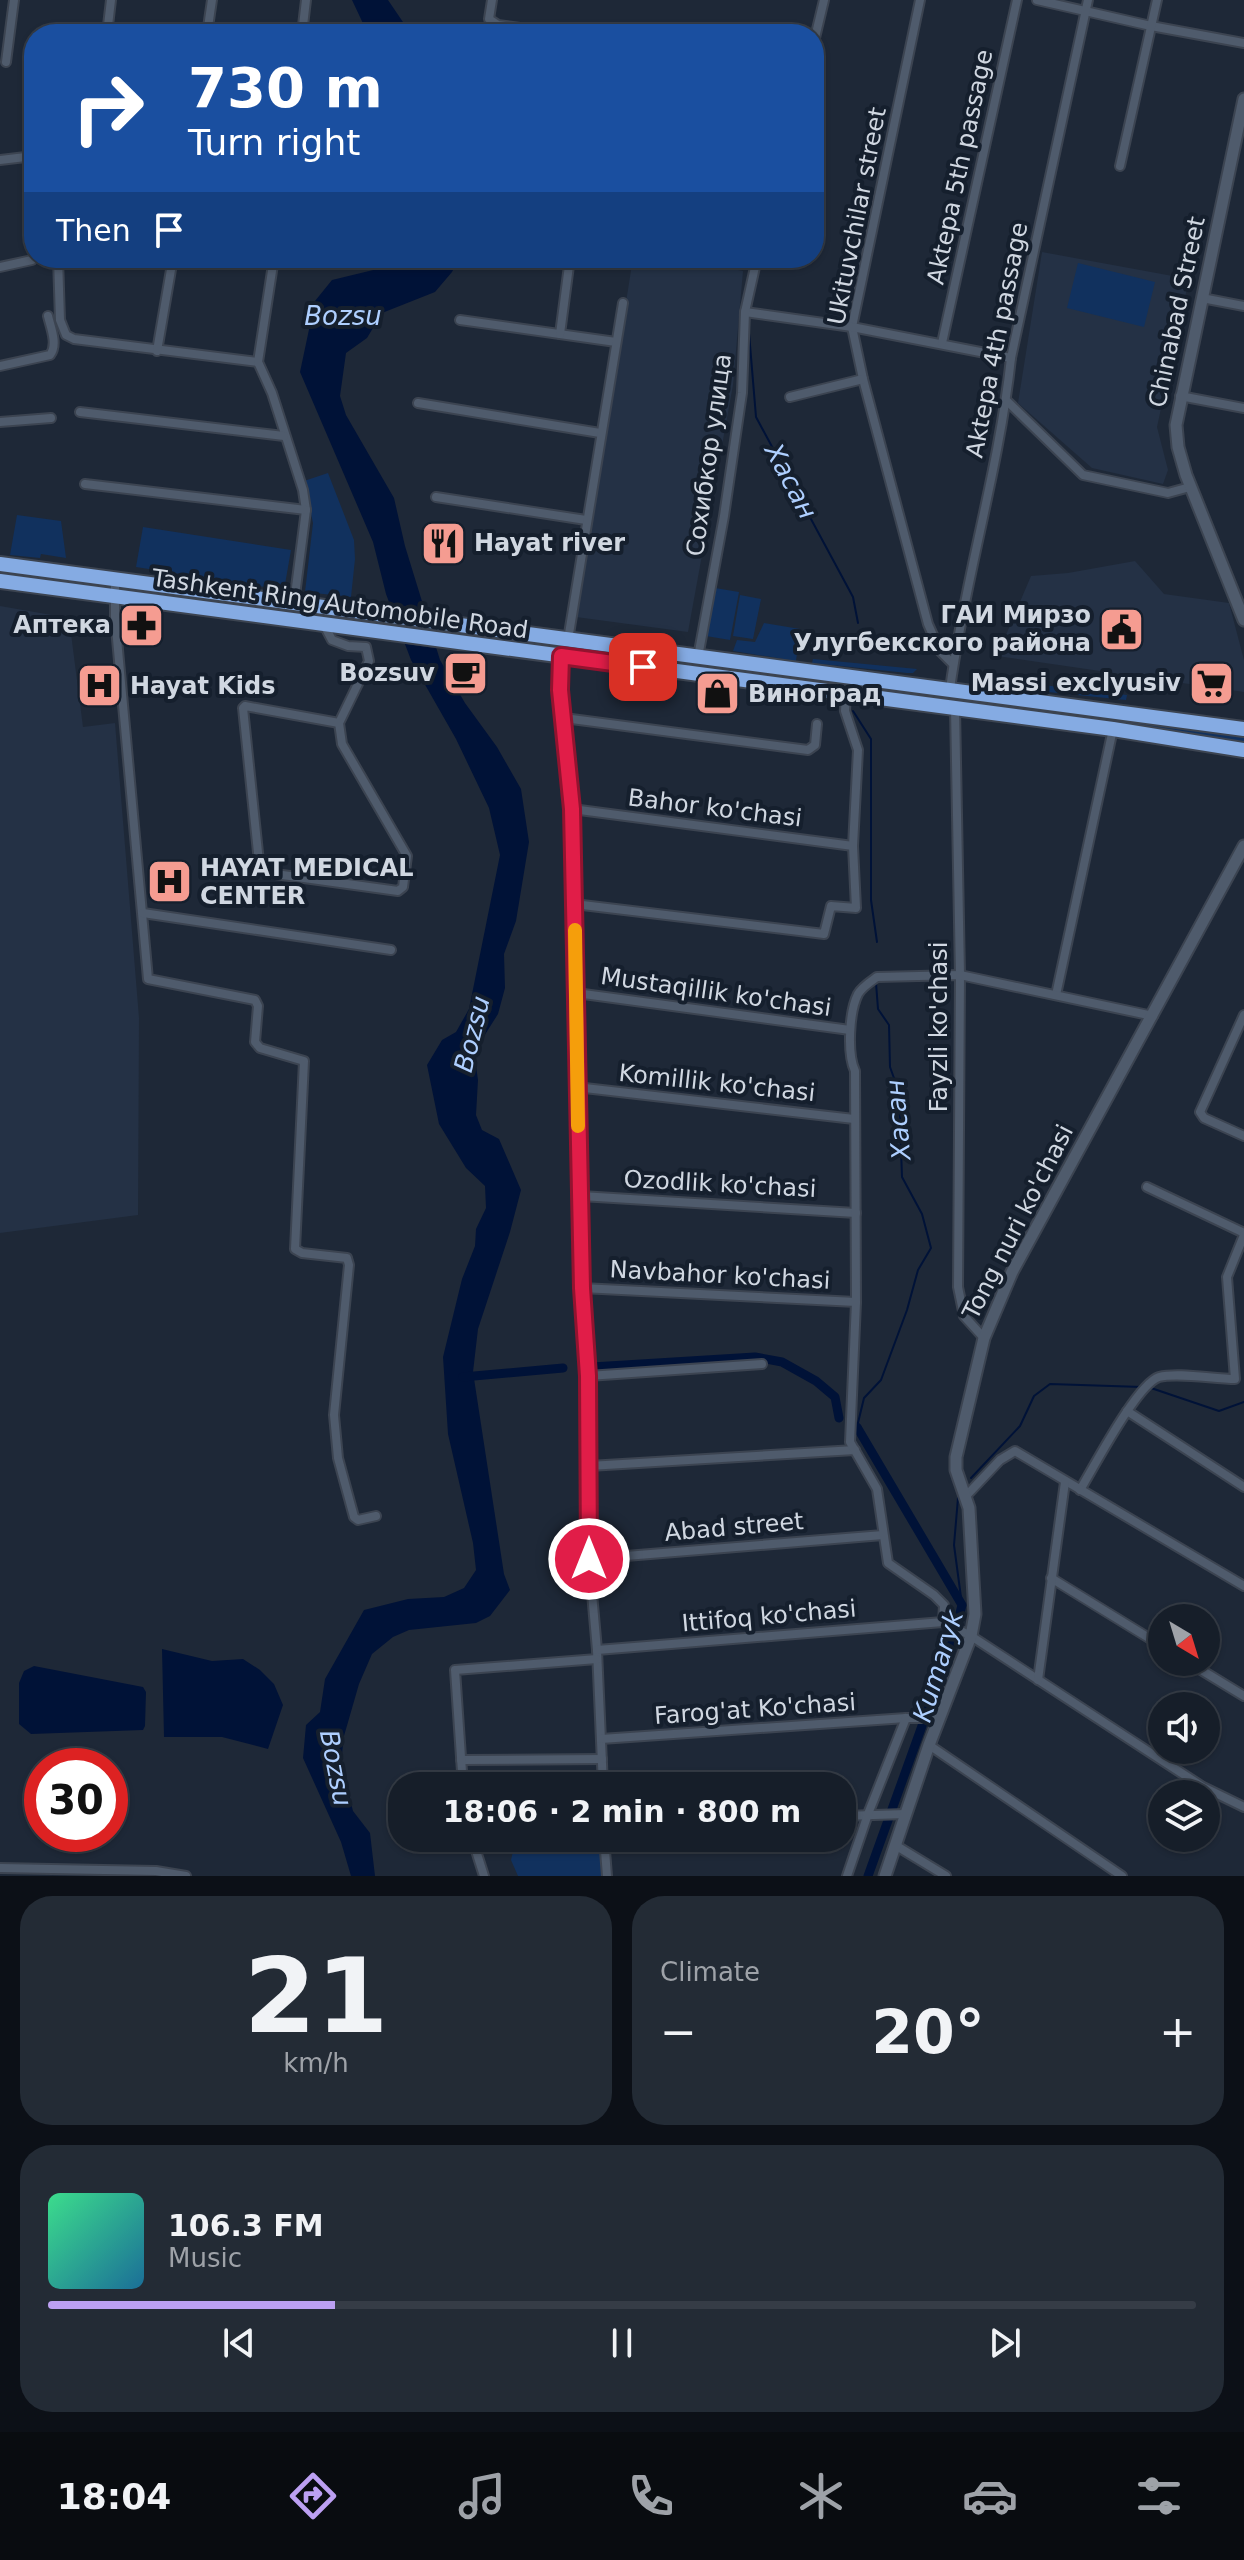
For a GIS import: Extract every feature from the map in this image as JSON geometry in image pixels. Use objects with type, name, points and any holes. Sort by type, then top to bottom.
[{"type":"highway","name":"Tashkent Ring Automobile Road","points":[[0,564],[1244,729]]},
{"type":"highway","name":"Tashkent Ring Automobile Road","points":[[0,581],[1113,729],[1244,750]]},
{"type":"highway","points":[[724,678],[726,660]]},
{"type":"street","points":[[6,62],[14,0]]},
{"type":"street","points":[[108,24],[111,0]]},
{"type":"street","points":[[208,24],[212,0]]},
{"type":"street","points":[[303,24],[306,0]]},
{"type":"street","points":[[492,0],[489,19],[496,24]]},
{"type":"street","points":[[818,24],[824,0]]},
{"type":"street","name":"Ukituvchilar street","points":[[920,0],[852,327],[928,624],[939,649],[953,664]]},
{"type":"street","name":"Aktepa 5th passage","points":[[942,343],[1017,0]]},
{"type":"street","points":[[1037,0],[1244,43]]},
{"type":"street","name":"Aktepa 4th passage","points":[[950,689],[1007,401],[1011,358],[1088,0]]},
{"type":"street","points":[[1120,166],[1157,0]]},
{"type":"street","name":"Chinabad Street","points":[[1244,99],[1180,396],[1176,436],[1190,487],[1244,620]]},
{"type":"street","points":[[0,160],[24,157]]},
{"type":"street","points":[[0,267],[24,262]]},
{"type":"street","points":[[58,268],[60,320],[66,335],[74,339],[258,362]]},
{"type":"street","points":[[157,351],[171,268]]},
{"type":"street","points":[[272,268],[258,362],[272,393],[303,490],[306,510],[294,603]]},
{"type":"street","points":[[560,334],[569,268]]},
{"type":"street","name":"Сохибкор улица","points":[[698,657],[724,516],[742,393],[745,312],[755,268]]},
{"type":"street","points":[[1202,298],[1244,306]]},
{"type":"street","points":[[568,640],[623,303]]},
{"type":"street","points":[[745,312],[852,327],[1011,358]]},
{"type":"street","points":[[0,366],[45,357],[53,352],[48,316]]},
{"type":"street","points":[[460,320],[616,342]]},
{"type":"street","points":[[790,397],[863,379]]},
{"type":"street","points":[[1180,396],[1244,408]]},
{"type":"street","points":[[1007,401],[1083,475],[1168,493],[1190,487]]},
{"type":"street","points":[[418,403],[600,433]]},
{"type":"street","points":[[80,412],[284,436]]},
{"type":"street","points":[[0,422],[51,418]]},
{"type":"street","points":[[85,484],[306,510]]},
{"type":"street","points":[[436,497],[586,520]]},
{"type":"street","points":[[115,579],[148,979],[255,1000],[258,1006],[255,1042],[260,1048],[304,1061],[295,1249],[302,1253],[347,1258],[349,1265],[334,1415],[338,1458],[354,1517],[358,1520],[376,1516]]},
{"type":"street","points":[[324,624],[332,640],[348,646],[366,647],[369,661],[339,723],[342,744],[407,856],[403,887],[398,891],[268,873],[259,862],[243,708],[339,723]]},
{"type":"street","points":[[561,656],[560,690],[572,809],[576,1087],[588,1376],[589,1559],[602,1772]]},
{"type":"street","points":[[574,904],[824,934],[831,906],[856,908],[853,846],[858,750],[845,711],[846,694]]},
{"type":"street","name":"Fayzli ko'chasi","points":[[955,708],[960,975],[958,1287],[964,1316],[984,1338]]},
{"type":"street","points":[[564,718],[808,750],[815,745],[817,724]]},
{"type":"street","points":[[1056,995],[1113,729]]},
{"type":"street","name":"Bahor ko'chasi","points":[[572,809],[853,846]]},
{"type":"street","name":"Tong nuri ko'chasi","points":[[885,1876],[967,1635],[975,1597],[966,1496],[956,1470],[956,1457],[984,1338],[1012,1272],[1244,846]]},
{"type":"street","points":[[143,913],[391,950]]},
{"type":"street","points":[[1153,1016],[960,975],[877,977],[857,995],[850,1030],[851,1061],[855,1071],[856,1213],[850,1442],[877,1489],[888,1563],[944,1605],[947,1624],[1203,1787],[1244,1807]]},
{"type":"street","name":"Mustaqillik ko'chasi","points":[[576,993],[850,1030]]},
{"type":"street","points":[[1244,1015],[1200,1112],[1204,1118],[1244,1136]]},
{"type":"street","name":"Komillik ko'chasi","points":[[576,1087],[854,1119]]},
{"type":"street","points":[[1080,1490],[1127,1411],[1150,1381],[1163,1376],[1240,1379],[1227,1277],[1244,1234],[1147,1187]]},
{"type":"street","name":"Ozodlik ko'chasi","points":[[581,1196],[856,1213]]},
{"type":"street","name":"Navbahor ko'chasi","points":[[582,1288],[856,1302]]},
{"type":"street","points":[[588,1376],[762,1364]]},
{"type":"street","points":[[1127,1411],[1244,1487]]},
{"type":"street","points":[[589,1466],[855,1450]]},
{"type":"street","points":[[966,1496],[1000,1460],[1015,1451],[1244,1586]]},
{"type":"street","points":[[1038,1680],[1065,1482]]},
{"type":"street","name":"Abad street","points":[[589,1559],[883,1535]]},
{"type":"street","points":[[1051,1578],[1148,1637]]},
{"type":"street","name":"Ittifoq ko'chasi","points":[[461,1760],[455,1670],[597,1654],[947,1624]]},
{"type":"street","points":[[1211,1676],[1244,1696]]},
{"type":"street","name":"Farog'at Ko'chasi","points":[[601,1739],[939,1718]]},
{"type":"street","points":[[847,1876],[909,1719]]},
{"type":"street","points":[[929,1745],[1122,1876]]},
{"type":"street","points":[[462,1772],[461,1760],[602,1759]]},
{"type":"street","points":[[856,1815],[906,1814]]},
{"type":"street","points":[[895,1845],[946,1876]]},
{"type":"street","points":[[476,1852],[484,1876]]},
{"type":"street","points":[[605,1852],[607,1876]]},
{"type":"street","points":[[0,1868],[156,1871],[186,1876]]},
{"type":"shaded area","points":[[1042,252],[1189,279],[1157,427],[1168,470],[1163,484],[1092,468],[1018,403]]},
{"type":"shaded area","points":[[1078,263],[1155,282],[1144,327],[1067,308]]},
{"type":"shaded area","points":[[631,268],[728,268],[743,271],[733,385],[688,632],[576,617]]},
{"type":"shaded area","points":[[328,473],[354,540],[351,597],[305,592],[313,523],[304,481]]},
{"type":"shaded area","points":[[17,515],[61,521],[66,558],[41,554],[40,558],[10,555]]},
{"type":"shaded area","points":[[143,527],[291,550],[284,590],[136,567]]},
{"type":"shaded area","name":"ГАИ Мирзо Улугбекского района","points":[[1135,561],[1164,594],[1229,603],[1244,660],[1244,692],[997,656],[1031,576]]},
{"type":"shaded area","points":[[0,571],[93,583],[92,589],[0,577]]},
{"type":"shaded area","points":[[134,588],[557,644],[557,649],[133,594]]},
{"type":"shaded area","points":[[715,588],[739,592],[730,640],[706,636]]},
{"type":"shaded area","points":[[740,595],[761,599],[753,639],[733,636]]},
{"type":"shaded area","points":[[0,606],[69,618],[83,727],[115,723],[139,1018],[138,1215],[0,1233]]},
{"type":"shaded area","points":[[764,623],[800,629],[796,661],[733,651],[737,640],[755,642]]},
{"type":"shaded area","points":[[569,645],[706,663],[706,669],[568,650]]},
{"type":"shaded area","points":[[813,659],[917,669],[907,673],[812,663]]},
{"type":"shaded area","points":[[748,669],[1244,736],[1244,742],[1102,719],[747,675]]},
{"type":"shaded area","points":[[1011,683],[1127,695],[1126,700],[1008,688]]},
{"type":"shaded area","points":[[513,1852],[601,1852],[603,1876],[518,1876],[511,1860]]},
{"type":"water","points":[[352,0],[388,0],[404,24],[363,24]]},
{"type":"water","name":"Bozsu","points":[[382,268],[454,268],[435,292],[382,313],[367,338],[346,353],[340,396],[346,415],[394,498],[405,546],[440,660],[521,789],[529,842],[516,921],[504,954],[505,988],[498,1014],[474,1052],[478,1080],[476,1115],[482,1130],[499,1139],[521,1190],[478,1329],[473,1372],[504,1574],[510,1590],[490,1616],[476,1623],[409,1630],[393,1637],[372,1654],[359,1684],[344,1736],[341,1763],[353,1811],[370,1833],[375,1876],[351,1876],[341,1842],[303,1758],[306,1725],[320,1712],[325,1679],[364,1610],[408,1599],[444,1597],[464,1588],[476,1570],[473,1543],[448,1434],[443,1357],[462,1279],[475,1246],[476,1229],[486,1208],[485,1186],[466,1168],[439,1124],[427,1065],[442,1040],[456,1032],[469,1009],[500,855],[489,808],[456,739],[411,660],[386,594],[373,542],[300,372],[315,301],[332,280]]},
{"type":"water","points":[[162,1649],[212,1661],[243,1659],[260,1670],[274,1684],[283,1705],[268,1749],[222,1737],[164,1737]]},
{"type":"water","points":[[34,1666],[143,1687],[146,1692],[143,1730],[31,1734],[19,1724],[19,1683],[24,1671]]},
{"type":"pier","points":[[388,604],[430,610],[441,649],[400,643],[387,609]]},
{"type":"waterway","name":"Хасан","points":[[823,24],[828,0]]},
{"type":"waterway","name":"Хасан","points":[[749,333],[756,417],[853,597],[858,623]]},
{"type":"waterway","name":"Хасан","points":[[853,711],[871,739],[871,900],[877,942]]},
{"type":"waterway","name":"Хасан","points":[[857,1427],[864,1398],[881,1380],[918,1270],[931,1248],[922,1214],[902,1177],[899,1092],[890,1067],[889,1025],[878,1009],[876,983]]},
{"type":"waterway","name":"Kumaryk","points":[[592,1367],[755,1357],[782,1362],[816,1381],[835,1397],[839,1418]]},
{"type":"waterway","name":"Kumaryk","points":[[463,1377],[563,1368]]},
{"type":"waterway","points":[[971,1478],[1020,1426],[1034,1396],[1050,1384],[1142,1387]]},
{"type":"waterway","points":[[1151,1388],[1219,1411],[1244,1402]]},
{"type":"waterway","name":"Kumaryk","points":[[857,1427],[962,1605],[954,1637],[868,1876]]},
{"type":"waterway","points":[[958,1498],[954,1545],[962,1605]]},
{"type":"slow traffic","points":[[575,930],[578,1126]]},
{"type":"place","name":"Hayat river","points":[[443,543]]},
{"type":"place","name":"Аптека","points":[[142,625]]},
{"type":"place","name":"ГАИ Мирзо Улугбекского района","points":[[1122,629]]},
{"type":"place","name":"Bozsuv","points":[[466,673]]},
{"type":"place","name":"Massi exclyusiv","points":[[1212,683]]},
{"type":"place","name":"Hayat Kids","points":[[99,686]]},
{"type":"place","name":"Виноград","points":[[717,694]]},
{"type":"place","name":"HAYAT MEDICAL CENTER","points":[[169,882]]},
{"type":"route","points":[[589,1559],[588,1376],[576,1087],[572,809],[560,690],[561,656],[643,667]]}]
